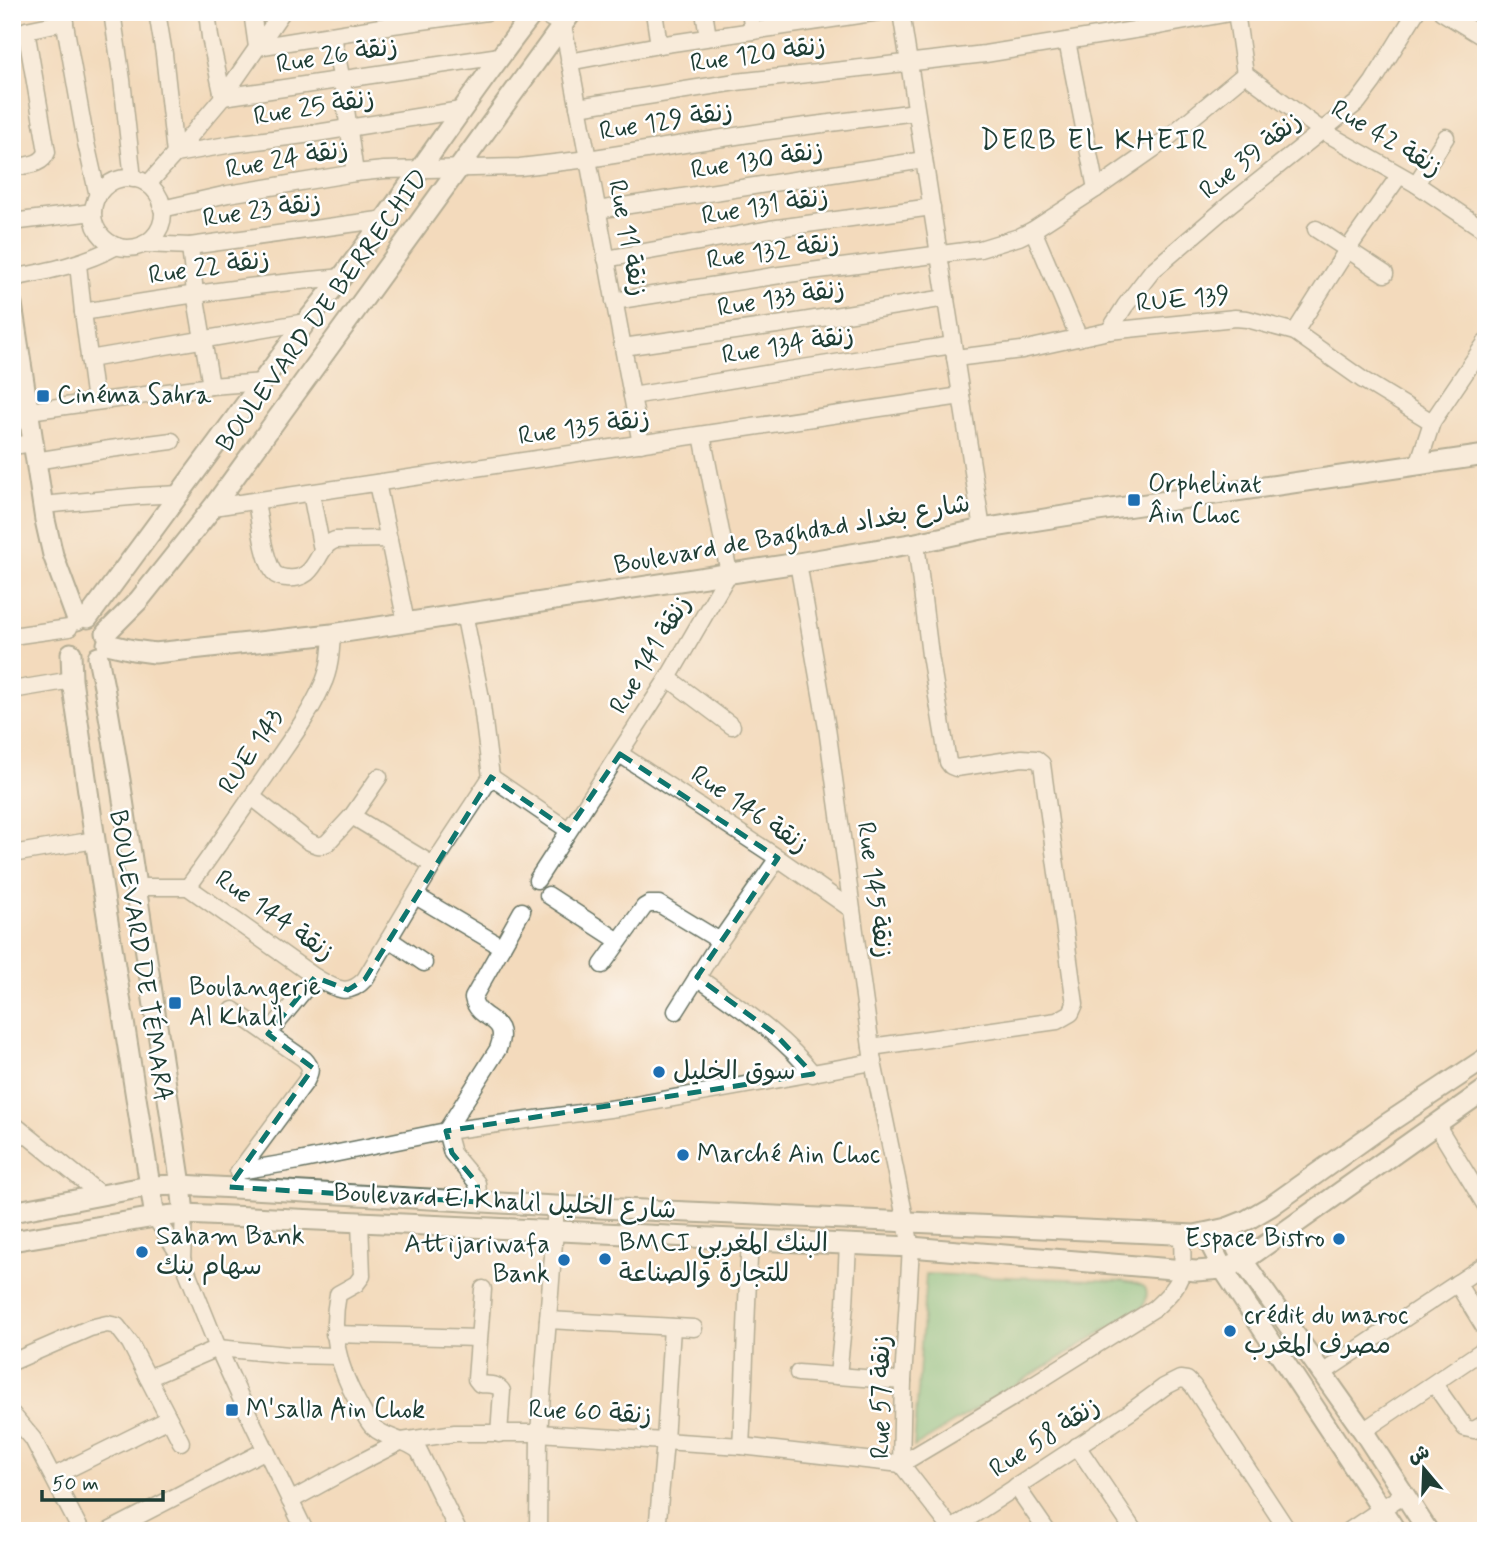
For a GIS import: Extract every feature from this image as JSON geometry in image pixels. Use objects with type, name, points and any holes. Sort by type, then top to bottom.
[{"type":"street","points":[[112,12],[140,182]]},
{"type":"street","points":[[158,12],[176,155]]},
{"type":"street","points":[[206,12],[223,97]]},
{"type":"street","points":[[252,12],[257,47]]},
{"type":"street","points":[[140,182],[176,155],[223,97],[282,12]]},
{"type":"street","points":[[257,47],[487,12]]},
{"type":"street","points":[[537,12],[568,19]]},
{"type":"street","name":"BOULEVARD DE BERRECHID","points":[[78,622],[180,494],[306,322],[344,277],[500,56],[537,12]]},
{"type":"street","points":[[654,12],[659,45]]},
{"type":"street","points":[[704,12],[708,37]]},
{"type":"street","points":[[750,12],[753,31]]},
{"type":"street","points":[[569,62],[753,31],[799,18],[879,12]]},
{"type":"street","points":[[901,12],[982,529]]},
{"type":"street","points":[[1235,12],[1245,74]]},
{"type":"street","name":"Rue 120 زنقة","points":[[578,107],[736,82],[985,54],[1067,41],[1158,19],[1235,12]]},
{"type":"street","name":"Rue 39 زنقة","points":[[1109,331],[1153,271],[1230,204],[1359,102],[1416,12]]},
{"type":"street","points":[[1442,12],[1486,39]]},
{"type":"street","points":[[12,168],[40,162],[44,160],[47,152],[26,30],[64,17],[98,196]]},
{"type":"street","name":"Rue 11 زنقة","points":[[568,19],[569,62],[641,444]]},
{"type":"street","name":"BOULEVARD DE BERRECHID","points":[[104,645],[213,508],[568,19]]},
{"type":"street","points":[[333,36],[355,173]]},
{"type":"street","points":[[1067,41],[1096,189]]},
{"type":"street","name":"Rue 26 زنقة","points":[[223,97],[500,56]]},
{"type":"street","name":"Rue 42 زنقة","points":[[1245,74],[1321,130],[1416,184],[1485,229]]},
{"type":"street","name":"Rue 132 زنقة","points":[[614,301],[980,248],[1019,237],[1096,189],[1159,145],[1245,74]]},
{"type":"street","name":"Rue 25 زنقة","points":[[176,155],[461,110]]},
{"type":"street","name":"Rue 129 زنقة","points":[[422,169],[520,167],[916,112]]},
{"type":"street","points":[[1416,184],[1446,137]]},
{"type":"street","name":"Rue 130 زنقة","points":[[597,210],[924,160]]},
{"type":"street","name":"Rue 24 زنقة","points":[[162,209],[228,194],[355,173],[422,169]]},
{"type":"street","points":[[1295,332],[1347,250],[1399,176]]},
{"type":"street","points":[[115,181],[140,182],[158,195],[162,209],[160,227],[152,239],[144,244],[128,248],[117,246],[106,240],[98,231],[93,212],[98,196],[115,181]]},
{"type":"street","name":"Rue 131 زنقة","points":[[606,259],[770,229],[932,207]]},
{"type":"street","points":[[12,222],[93,212]]},
{"type":"street","name":"Rue 23 زنقة","points":[[144,244],[190,246],[386,219]]},
{"type":"street","points":[[1316,229],[1385,274]]},
{"type":"street","points":[[1033,230],[1079,338]]},
{"type":"street","points":[[12,278],[78,264],[117,246]]},
{"type":"street","points":[[190,246],[211,386]]},
{"type":"street","points":[[78,264],[96,401]]},
{"type":"street","name":"Rue 22 زنقة","points":[[83,312],[275,282],[344,277]]},
{"type":"street","name":"Rue 133 زنقة","points":[[623,347],[946,298]]},
{"type":"street","points":[[12,304],[16,348],[29,411],[42,505],[53,555],[78,622]]},
{"type":"street","name":"RUE 139","points":[[954,352],[1021,350],[1109,331],[1247,319],[1295,332],[1363,380],[1432,422]]},
{"type":"street","points":[[89,359],[306,322]]},
{"type":"street","points":[[1418,465],[1432,422],[1486,342]]},
{"type":"street","name":"Rue 134 زنقة","points":[[632,396],[783,370],[954,352]]},
{"type":"street","points":[[29,411],[211,386],[263,382]]},
{"type":"street","name":"Rue 135 زنقة","points":[[213,508],[961,396]]},
{"type":"street","points":[[702,435],[729,573]]},
{"type":"street","points":[[12,446],[34,452],[110,449],[172,441]]},
{"type":"street","name":"Boulevard de Baghdad شارع بغداد","points":[[104,645],[155,653],[332,634],[798,563],[982,529],[1486,455]]},
{"type":"street","points":[[377,483],[407,622]]},
{"type":"street","points":[[311,493],[322,550]]},
{"type":"street","points":[[42,505],[180,494]]},
{"type":"street","points":[[256,501],[268,561],[276,575],[284,578],[300,577],[309,572],[322,550],[335,540],[389,539]]},
{"type":"street","points":[[234,1179],[299,1161],[446,1131],[624,1107],[813,1074],[872,1055],[1067,1017],[1075,1004],[1042,764],[1036,759],[1022,758],[956,768],[948,762],[930,655],[916,543]]},
{"type":"street","name":"Rue 145 زنقة","points":[[798,563],[827,728],[872,1055],[906,1223]]},
{"type":"street","name":"Rue 141 زنقة","points":[[537,880],[668,678],[729,573]]},
{"type":"street","points":[[464,613],[481,698],[491,777],[568,830]]},
{"type":"street","points":[[12,636],[78,622],[100,623],[104,645],[86,660],[71,653],[66,640],[78,622]]},
{"type":"street","name":"RUE 143","points":[[188,887],[304,719],[322,686],[331,657],[332,634]]},
{"type":"street","name":"BOULEVARD DE TÉMARA","points":[[104,645],[109,714],[181,1185],[184,1213],[182,1259]]},
{"type":"street","name":"BOULEVARD DE TÉMARA","points":[[71,653],[72,680],[95,840],[155,1217],[182,1259],[218,1348],[305,1531]]},
{"type":"street","points":[[668,678],[732,726]]},
{"type":"street","points":[[12,691],[72,680]]},
{"type":"street","name":"Rue 146 زنقة","points":[[620,754],[851,909]]},
{"type":"street","points":[[252,797],[318,846],[327,843],[352,816],[379,777]]},
{"type":"street","name":"Rue 144 زنقة","points":[[136,887],[188,887],[335,989],[358,988],[433,865],[491,777]]},
{"type":"street","points":[[352,816],[433,865]]},
{"type":"street","points":[[12,854],[95,840]]},
{"type":"street","points":[[676,1011],[720,941],[778,858]]},
{"type":"street","points":[[548,895],[619,941]]},
{"type":"street","points":[[416,896],[502,947]]},
{"type":"street","points":[[602,965],[644,907],[654,903],[720,941]]},
{"type":"street","points":[[479,1202],[477,1183],[452,1153],[446,1131],[501,1041],[499,1024],[474,1003],[474,994],[522,911]]},
{"type":"street","points":[[389,939],[424,963]]},
{"type":"street","points":[[268,1034],[315,977]]},
{"type":"street","points":[[697,977],[774,1033],[801,1058],[813,1074]]},
{"type":"street","points":[[233,1010],[304,1059],[311,1068],[311,1072],[234,1179]]},
{"type":"street","name":"Boulevard El Khalil شارع الخليل","points":[[12,1212],[149,1186],[234,1179],[479,1202],[1182,1236],[1205,1234],[1247,1220],[1271,1206],[1486,1058]]},
{"type":"street","name":"Boulevard El Khalil شارع الخليل","points":[[12,1241],[184,1213],[911,1247],[1210,1271],[1243,1261],[1486,1089]]},
{"type":"street","points":[[12,1123],[102,1195]]},
{"type":"street","points":[[1436,1124],[1486,1206]]},
{"type":"street","points":[[1385,1125],[1401,1148]]},
{"type":"street","points":[[538,1531],[539,1433],[555,1206]]},
{"type":"street","points":[[360,1221],[362,1276],[356,1284],[338,1294],[334,1334],[338,1356],[350,1389],[372,1426],[419,1451],[458,1531]]},
{"type":"street","name":"Rue 57 زنقة","points":[[906,1223],[911,1247],[901,1464],[953,1530]]},
{"type":"street","points":[[1227,1228],[1243,1261],[1363,1432],[1428,1531]]},
{"type":"street","points":[[1205,1234],[1223,1269],[1396,1531]]},
{"type":"street","points":[[901,1464],[1155,1308],[1169,1296],[1183,1270],[1182,1236]]},
{"type":"street","points":[[741,1446],[750,1240]]},
{"type":"street","points":[[838,1376],[848,1244]]},
{"type":"street","points":[[1321,1374],[1486,1264]]},
{"type":"street","points":[[1457,1283],[1486,1330]]},
{"type":"street","points":[[483,1289],[476,1379],[481,1384],[494,1385],[502,1391],[499,1434]]},
{"type":"street","points":[[548,1320],[694,1328]]},
{"type":"street","points":[[12,1362],[90,1328],[107,1324],[117,1326],[123,1331],[181,1442]]},
{"type":"street","points":[[657,1531],[672,1326]]},
{"type":"street","points":[[334,1334],[478,1338]]},
{"type":"street","points":[[148,1378],[218,1348],[338,1356]]},
{"type":"street","points":[[1363,1432],[1486,1348]]},
{"type":"street","points":[[798,1373],[903,1381]]},
{"type":"street","name":"Rue 58 زنقة","points":[[953,1530],[1164,1387],[1186,1380],[1193,1386],[1288,1531]]},
{"type":"street","points":[[1434,1384],[1466,1429],[1474,1430],[1486,1423]]},
{"type":"street","points":[[14,1418],[33,1439],[81,1531]]},
{"type":"street","points":[[54,1476],[169,1419]]},
{"type":"street","name":"Rue 60 زنقة","points":[[290,1501],[402,1441],[455,1433],[539,1433],[741,1446],[901,1464]]},
{"type":"street","points":[[1077,1446],[1134,1531]]},
{"type":"street","points":[[109,1531],[138,1524],[266,1450]]},
{"type":"street","points":[[1016,1486],[1047,1531]]},
{"type":"street","points":[[1349,1531],[1405,1494]]},
{"type":"highlighted area","points":[[620,754],[778,858],[697,977],[774,1033],[813,1074],[446,1131],[452,1153],[477,1183],[479,1202],[229,1187],[313,1068],[268,1034],[315,977],[348,990],[365,979],[491,777],[568,830]]},
{"type":"green space","points":[[926,1274],[1123,1281],[1141,1285],[1147,1294],[1143,1307],[914,1447]]},
{"type":"place","name":"Cinéma Sahra","points":[[43,396]]},
{"type":"place","name":"Orphelinat Âin Choc","points":[[1134,500]]},
{"type":"place","name":"Boulangerie Al Khalil","points":[[175,1003]]},
{"type":"place","name":"سوق الخليل","points":[[659,1072]]},
{"type":"place","name":"Marché Ain Choc","points":[[683,1155]]},
{"type":"place","name":"Espace Bistro","points":[[1339,1239]]},
{"type":"place","name":"Saham Bank سهام بنك","points":[[142,1252]]},
{"type":"place","name":"BMCI البنك المغربي للتجارة والصناعة","points":[[605,1259]]},
{"type":"place","name":"Attijariwafa Bank","points":[[564,1260]]},
{"type":"place","name":"crédit du maroc مصرف المغرب","points":[[1230,1331]]},
{"type":"place","name":"M'salla Ain Chok","points":[[232,1410]]},
{"type":"district","name":"DERB EL KHEIR","points":[[1095,141]]}]
